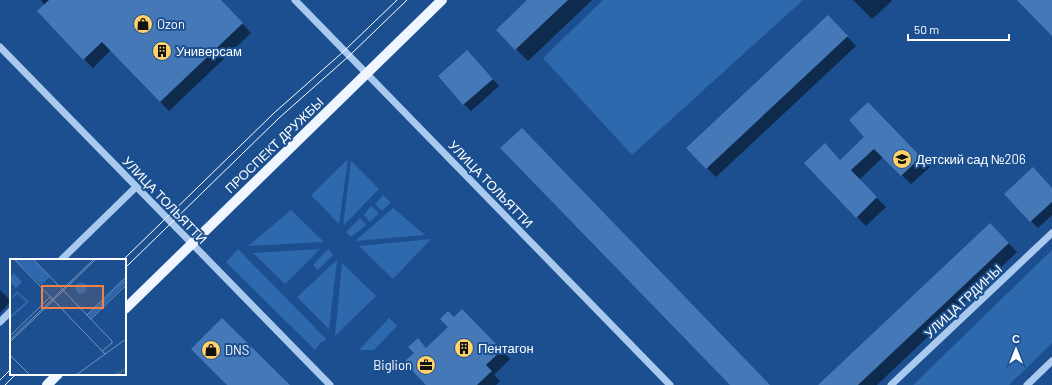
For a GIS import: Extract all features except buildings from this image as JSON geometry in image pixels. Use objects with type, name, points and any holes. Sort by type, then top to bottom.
[{"type":"main road","name":"ПРОСПЕКТ ДРУЖБЫ","points":[[126,308],[442,0]]},
{"type":"main road","points":[[47,385],[57,375]]},
{"type":"street","name":"УЛИЦА ТОЛЬЯТТИ","points":[[295,0],[670,385]]},
{"type":"street","name":"УЛИЦА ТОЛЬЯТТИ","points":[[0,48],[330,385]]},
{"type":"street","points":[[62,259],[136,186]]},
{"type":"street","name":"УЛИЦА ГРДИНЫ","points":[[891,385],[1052,234]]},
{"type":"street","points":[[0,322],[10,311]]},
{"type":"street","points":[[1027,385],[1052,361]]},
{"type":"shaded area","points":[[603,0],[803,0],[632,155],[543,58]]},
{"type":"shaded area","points":[[348,159],[339,224],[311,195]]},
{"type":"shaded area","points":[[351,161],[379,189],[343,226]]},
{"type":"shaded area","points":[[383,195],[391,202],[382,211],[375,204]]},
{"type":"shaded area","points":[[371,206],[379,213],[370,222],[364,215]]},
{"type":"shaded area","points":[[393,208],[425,235],[355,241]]},
{"type":"shaded area","points":[[291,210],[324,242],[248,246]]},
{"type":"shaded area","points":[[360,218],[366,225],[351,237],[346,232]]},
{"type":"shaded area","points":[[431,239],[393,279],[359,246]]},
{"type":"shaded area","points":[[238,249],[327,340],[321,342],[315,350],[226,262]]},
{"type":"shaded area","points":[[320,249],[285,284],[253,253]]},
{"type":"shaded area","points":[[328,249],[333,255],[318,270],[313,265]]},
{"type":"shaded area","points":[[1052,250],[1052,343],[1009,385],[913,385]]},
{"type":"shaded area","points":[[337,260],[329,329],[297,297]]},
{"type":"shaded area","points":[[342,263],[376,296],[335,336]]},
{"type":"shaded area","points":[[389,318],[397,326],[374,350],[359,350]]},
{"type":"tram line","points":[[124,259],[274,113],[344,51],[397,0]]},
{"type":"tram line","points":[[126,267],[279,118],[349,56],[407,0]]},
{"type":"tram line","points":[[0,380],[10,370]]},
{"type":"tram line","points":[[5,385],[15,375]]},
{"type":"place","name":"Ozon","points":[[143,24]]},
{"type":"place","name":"Универсам","points":[[162,51]]},
{"type":"place","name":"Детский сад №206","points":[[902,159]]},
{"type":"place","name":"Пентагон","points":[[464,348]]},
{"type":"place","name":"DNS","points":[[211,350]]},
{"type":"place","name":"Biglion","points":[[426,365]]}]
